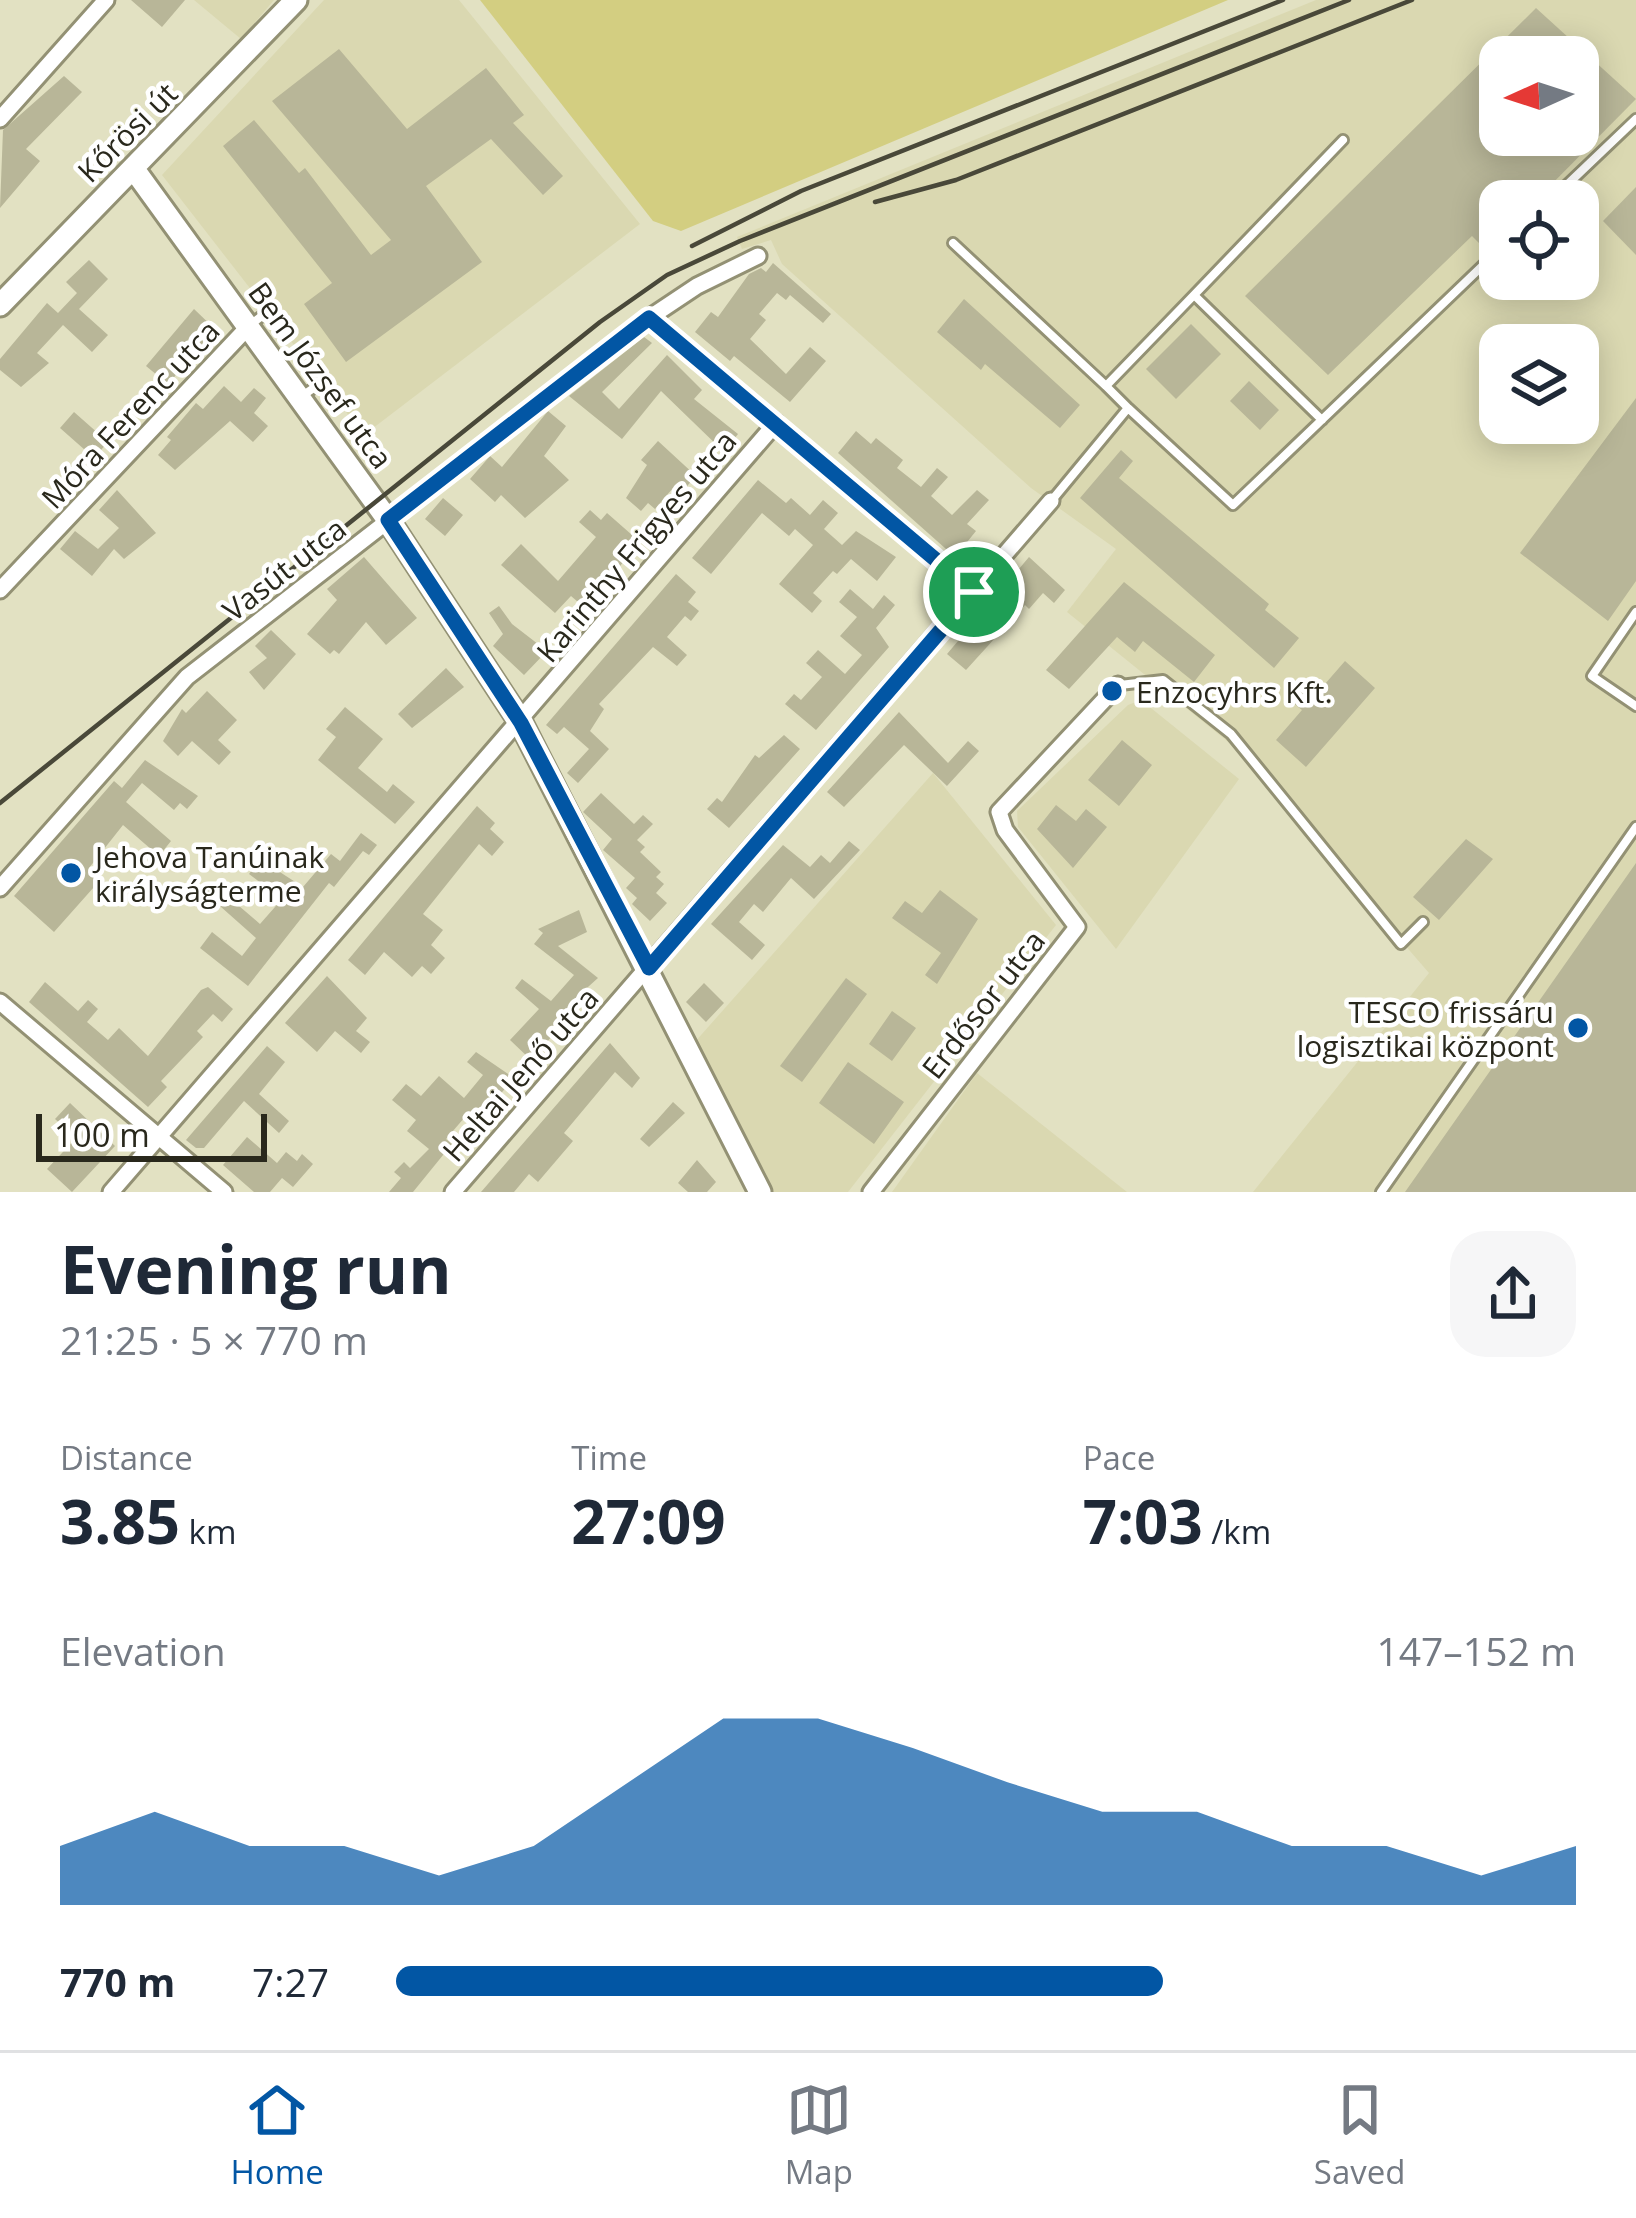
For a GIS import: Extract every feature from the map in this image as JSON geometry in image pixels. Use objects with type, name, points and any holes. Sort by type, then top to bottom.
[{"type":"main road","name":"Kőrösi út","points":[[0,304],[296,0]]},
{"type":"main road","name":"Bem József utca","points":[[133,168],[258,319],[300,397],[388,520],[521,723],[760,1192]]},
{"type":"street","points":[[0,119],[106,0]]},
{"type":"street","name":"Vasút utca","points":[[0,887],[187,677],[649,318],[710,278],[758,256]]},
{"type":"street","points":[[649,318],[974,592]]},
{"type":"street","name":"Móra Ferenc utca","points":[[0,590],[258,319]]},
{"type":"street","name":"Karinthy Frigyes utca","points":[[111,1192],[776,423]]},
{"type":"street","name":"Heltai Jenő utca","points":[[453,1192],[1051,501]]},
{"type":"street","name":"Erdősor utca","points":[[872,1192],[1077,927],[1070,911],[1005,830],[999,812],[1118,685]]},
{"type":"street","points":[[0,1002],[224,1192]]},
{"type":"lane","points":[[1572,180],[1636,118]]},
{"type":"lane","points":[[1106,386],[1342,140]]},
{"type":"lane","points":[[953,243],[1233,505],[1479,269]]},
{"type":"lane","points":[[1194,296],[1322,420]]},
{"type":"lane","points":[[300,397],[321,383]]},
{"type":"lane","points":[[1051,501],[1128,408]]},
{"type":"lane","points":[[1636,612],[1592,676],[1636,706]]},
{"type":"lane","points":[[1118,685],[1162,680],[1231,734],[1401,944],[1423,922]]},
{"type":"lane","points":[[1381,1192],[1636,827]]},
{"type":"shaded area","points":[[194,0],[274,0],[241,39]]},
{"type":"shaded area","points":[[324,0],[459,0],[640,224],[364,435],[162,175]]},
{"type":"shaded area","points":[[480,0],[1228,0],[681,231],[653,221]]},
{"type":"shaded area","points":[[1316,0],[1636,0],[1636,1192],[1253,1192],[1429,973],[1232,745],[1067,612],[1116,549],[1031,488],[782,264],[771,240],[742,249],[737,237]]},
{"type":"shaded area","points":[[1141,700],[1239,779],[1116,949],[1018,827],[1017,811],[1128,705]]},
{"type":"shaded area","points":[[933,773],[1056,925],[848,1192],[773,1192],[694,1043]]},
{"type":"shaded area","points":[[977,1073],[1127,1192],[892,1192]]},
{"type":"building","points":[[131,0],[185,0],[162,27]]},
{"type":"building","points":[[1536,8],[1567,36],[1508,36]]},
{"type":"building","points":[[339,49],[407,129],[486,68],[524,115],[513,123],[563,176],[543,195],[491,139],[426,186],[482,262],[346,362],[304,304],[332,283],[223,146],[254,120],[299,173],[305,168],[371,255],[391,240],[272,101]]},
{"type":"building","points":[[1479,64],[1479,156],[1580,156],[1556,180],[1479,180],[1479,243],[1472,236],[1328,375],[1245,296]]},
{"type":"building","points":[[1599,65],[1636,99],[1599,136]]},
{"type":"building","points":[[64,76],[82,92],[26,149],[40,161],[0,208],[3,130]]},
{"type":"building","points":[[1636,187],[1636,255],[1603,221]]},
{"type":"building","points":[[89,260],[108,279],[79,309],[108,335],[92,352],[63,325],[37,353],[49,363],[21,387],[0,370],[0,359],[47,303],[58,313],[77,293],[66,282]]},
{"type":"building","points":[[773,263],[831,314],[823,323],[790,295],[786,300],[777,293],[759,314],[766,320],[750,339],[786,374],[810,347],[826,361],[790,402],[734,356],[730,361],[695,332],[711,312],[718,317],[749,274],[761,268],[766,272]]},
{"type":"building","points":[[964,299],[1080,405],[1060,428],[985,364],[981,370],[937,332]]},
{"type":"building","points":[[194,309],[218,332],[203,348],[197,343],[169,385],[146,366]]},
{"type":"building","points":[[1191,324],[1221,354],[1176,399],[1146,369]]},
{"type":"building","points":[[644,337],[652,343],[602,392],[619,409],[667,355],[702,390],[694,399],[738,434],[724,452],[661,391],[622,439],[569,396]]},
{"type":"building","points":[[1249,381],[1279,410],[1260,430],[1230,401]]},
{"type":"building","points":[[224,386],[241,402],[254,388],[266,398],[254,413],[268,426],[253,442],[230,421],[175,470],[158,455],[171,440],[167,437],[196,403],[203,409]]},
{"type":"building","points":[[1636,398],[1636,581],[1608,621],[1520,553]]},
{"type":"building","points":[[548,411],[566,426],[544,456],[569,480],[525,518],[501,495],[495,502],[470,479],[490,456],[502,467]]},
{"type":"building","points":[[74,412],[108,442],[94,458],[60,428]]},
{"type":"building","points":[[856,431],[871,444],[876,438],[903,460],[897,468],[921,487],[937,468],[948,477],[931,496],[952,515],[977,490],[989,500],[967,524],[976,531],[955,557],[838,453]]},
{"type":"building","points":[[658,441],[696,476],[680,494],[673,488],[655,509],[648,503],[641,511],[626,498],[647,465],[641,460]]},
{"type":"building","points":[[1121,450],[1133,461],[1119,478],[1269,604],[1265,610],[1299,638],[1274,668],[1080,498]]},
{"type":"building","points":[[758,480],[810,515],[823,500],[838,513],[824,529],[842,545],[856,531],[896,557],[877,581],[851,559],[837,574],[833,571],[813,593],[822,601],[812,613],[779,584],[813,545],[795,529],[789,536],[762,513],[711,574],[692,558]]},
{"type":"building","points":[[117,490],[156,533],[124,559],[114,549],[92,576],[60,549],[75,531],[98,549],[119,528],[99,510]]},
{"type":"building","points":[[443,498],[463,515],[445,536],[425,519]]},
{"type":"building","points":[[590,510],[601,520],[607,513],[640,542],[585,608],[571,596],[555,613],[501,565],[521,544],[558,581],[596,537],[579,522]]},
{"type":"building","points":[[364,557],[417,618],[386,645],[366,622],[339,654],[334,650],[330,654],[307,634],[337,600],[327,589]]},
{"type":"building","points":[[1029,557],[1065,590],[1054,603],[1043,593],[1029,609],[1025,605],[966,670],[947,654]]},
{"type":"building","points":[[676,574],[696,592],[688,602],[699,611],[691,621],[685,616],[667,637],[687,655],[677,666],[653,647],[599,704],[604,709],[590,731],[609,749],[578,783],[567,773],[589,749],[564,727],[557,734],[546,725]]},
{"type":"building","points":[[1124,582],[1215,655],[1194,682],[1143,641],[1135,652],[1117,637],[1069,689],[1046,670]]},
{"type":"building","points":[[850,589],[873,609],[884,595],[895,605],[876,628],[889,647],[816,730],[785,704],[794,694],[801,700],[822,677],[806,663],[818,650],[845,674],[862,655],[840,636],[857,617],[839,602]]},
{"type":"building","points":[[499,606],[512,624],[547,651],[524,675],[493,646],[503,634],[489,613]]},
{"type":"building","points":[[271,630],[296,654],[264,690],[249,672],[267,658],[255,646]]},
{"type":"building","points":[[1345,661],[1375,688],[1306,767],[1276,740],[1302,710],[1293,703],[1309,684],[1318,692]]},
{"type":"building","points":[[446,668],[464,687],[412,728],[398,714]]},
{"type":"building","points":[[207,691],[237,720],[218,740],[231,752],[219,765],[192,741],[178,756],[163,741],[182,709],[186,713]]},
{"type":"building","points":[[345,707],[383,739],[358,768],[387,792],[393,784],[415,802],[395,824],[318,760],[336,737],[326,729]]},
{"type":"building","points":[[899,712],[948,763],[968,741],[979,751],[947,786],[904,745],[844,807],[827,792]]},
{"type":"building","points":[[784,735],[800,749],[729,828],[707,809],[717,798],[722,802],[755,755],[759,758]]},
{"type":"building","points":[[1122,740],[1152,765],[1119,806],[1088,780]]},
{"type":"building","points":[[145,760],[198,796],[187,809],[180,803],[174,810],[142,783],[126,802],[171,841],[159,856],[123,825],[89,868],[102,878],[54,932],[14,896],[114,781],[122,788]]},
{"type":"building","points":[[601,793],[634,824],[643,815],[653,824],[637,840],[645,847],[640,852],[661,872],[656,877],[664,884],[656,893],[667,903],[650,921],[632,904],[637,898],[626,888],[635,878],[603,850],[612,839],[583,812]]},
{"type":"building","points":[[1056,805],[1076,821],[1086,809],[1107,827],[1073,868],[1037,829]]},
{"type":"building","points":[[477,806],[495,823],[490,829],[504,842],[492,856],[479,844],[423,914],[443,930],[431,945],[445,958],[431,974],[422,966],[412,977],[384,952],[365,975],[348,960]]},
{"type":"building","points":[[361,833],[377,845],[369,855],[363,851],[334,887],[329,883],[248,986],[200,948],[212,932],[242,956],[256,938],[203,891],[211,882],[260,924],[282,899],[249,874],[256,865],[264,871],[269,865],[303,887],[331,854],[340,861]]},
{"type":"building","points":[[1466,839],[1493,859],[1439,920],[1413,897]]},
{"type":"building","points":[[849,841],[860,850],[814,899],[791,878],[763,912],[754,904],[739,922],[765,945],[752,960],[711,924],[783,845],[810,867],[821,855],[830,863]]},
{"type":"building","name":"TESCO frissáru logisztikai központ","points":[[1636,863],[1636,1192],[1405,1192]]},
{"type":"building","points":[[940,890],[978,919],[937,984],[925,975],[941,953],[892,918],[905,901],[922,913]]},
{"type":"building","points":[[579,910],[587,932],[558,946],[598,978],[569,1004],[576,1009],[531,1060],[510,1040],[539,1009],[515,988],[522,979],[551,1001],[574,975],[534,944],[543,933],[538,929]]},
{"type":"building","points":[[327,976],[367,1018],[356,1031],[370,1042],[361,1053],[335,1031],[317,1052],[285,1023]]},
{"type":"building","points":[[846,978],[867,994],[802,1082],[780,1066]]},
{"type":"building","points":[[45,982],[78,1011],[88,1000],[98,1009],[87,1022],[108,1040],[119,1028],[148,1056],[201,990],[208,987],[233,1009],[222,1022],[213,1014],[197,1031],[203,1037],[161,1081],[167,1087],[148,1107],[29,1002]]},
{"type":"building","points":[[704,983],[724,1003],[706,1022],[686,1002]]},
{"type":"building","points":[[892,1011],[916,1028],[892,1061],[869,1044]]},
{"type":"building","points":[[610,1043],[640,1078],[632,1088],[615,1072],[564,1133],[573,1141],[538,1182],[529,1174],[514,1192],[481,1192]]},
{"type":"building","points":[[267,1046],[285,1062],[259,1094],[289,1121],[279,1133],[244,1101],[204,1148],[196,1148],[186,1140]]},
{"type":"building","points":[[476,1052],[514,1078],[474,1125],[465,1117],[446,1139],[452,1144],[413,1192],[389,1192],[401,1178],[394,1172],[404,1162],[410,1168],[429,1149],[407,1131],[416,1120],[392,1100],[406,1084],[421,1096],[439,1076],[464,1098],[483,1075],[467,1062]]},
{"type":"building","points":[[848,1062],[904,1102],[874,1144],[819,1103]]},
{"type":"building","points":[[673,1102],[685,1113],[649,1147],[640,1139]]},
{"type":"building","points":[[70,1103],[115,1146],[72,1192],[47,1169],[76,1138],[55,1119]]},
{"type":"building","points":[[247,1137],[277,1163],[286,1152],[297,1161],[302,1154],[313,1164],[293,1187],[282,1178],[270,1192],[254,1192],[223,1165]]},
{"type":"building","points":[[697,1160],[716,1182],[707,1192],[688,1192],[678,1183]]},
{"type":"railway","points":[[692,246],[801,191],[1283,0]]},
{"type":"railway","points":[[0,803],[600,322],[667,275],[740,241],[1349,0]]},
{"type":"railway","points":[[875,202],[956,180],[1412,0]]},
{"type":"place","name":"Enzocyhrs Kft.","points":[[1112,691]]},
{"type":"place","name":"Jehova Tanúinak királyságterme","points":[[71,873]]},
{"type":"place","name":"TESCO frissáru logisztikai központ","points":[[1578,1028]]},
{"type":"route","points":[[649,318],[974,592],[649,968],[521,723],[388,520],[649,318]]}]
